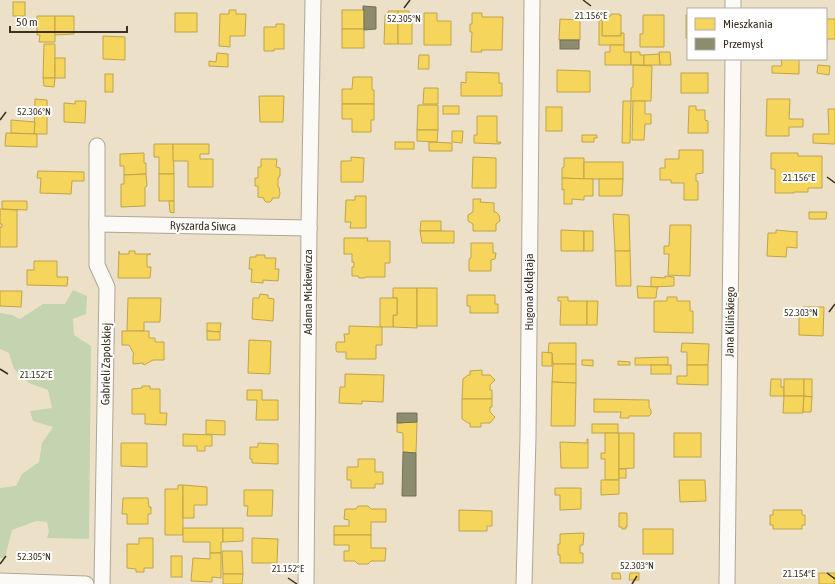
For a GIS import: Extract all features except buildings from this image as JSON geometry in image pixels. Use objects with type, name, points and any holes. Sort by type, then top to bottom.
[{"type":"street","name":"Adama Mickiewicza","points":[[306,584],[309,228],[313,0]]},
{"type":"street","name":"Hugona Kołłątaja","points":[[524,584],[528,437],[532,0]]},
{"type":"street","name":"Jana Kilińskiego","points":[[727,584],[733,60]]},
{"type":"street","name":"Gabrieli Zapolskiej","points":[[97,146],[97,265],[107,287],[102,584]]},
{"type":"street","name":"Ryszarda Siwca","points":[[97,224],[309,228]]},
{"type":"street","points":[[0,581],[86,584]]},
{"type":"green space","points":[[73,290],[87,296],[86,314],[73,319],[74,335],[91,346],[89,539],[47,538],[49,531],[47,522],[36,521],[12,530],[5,558],[0,558],[0,488],[16,486],[22,474],[39,462],[42,443],[53,427],[33,421],[30,411],[52,408],[48,390],[29,383],[14,369],[9,353],[0,349],[0,313],[12,315],[20,319],[43,304],[65,304]]}]
